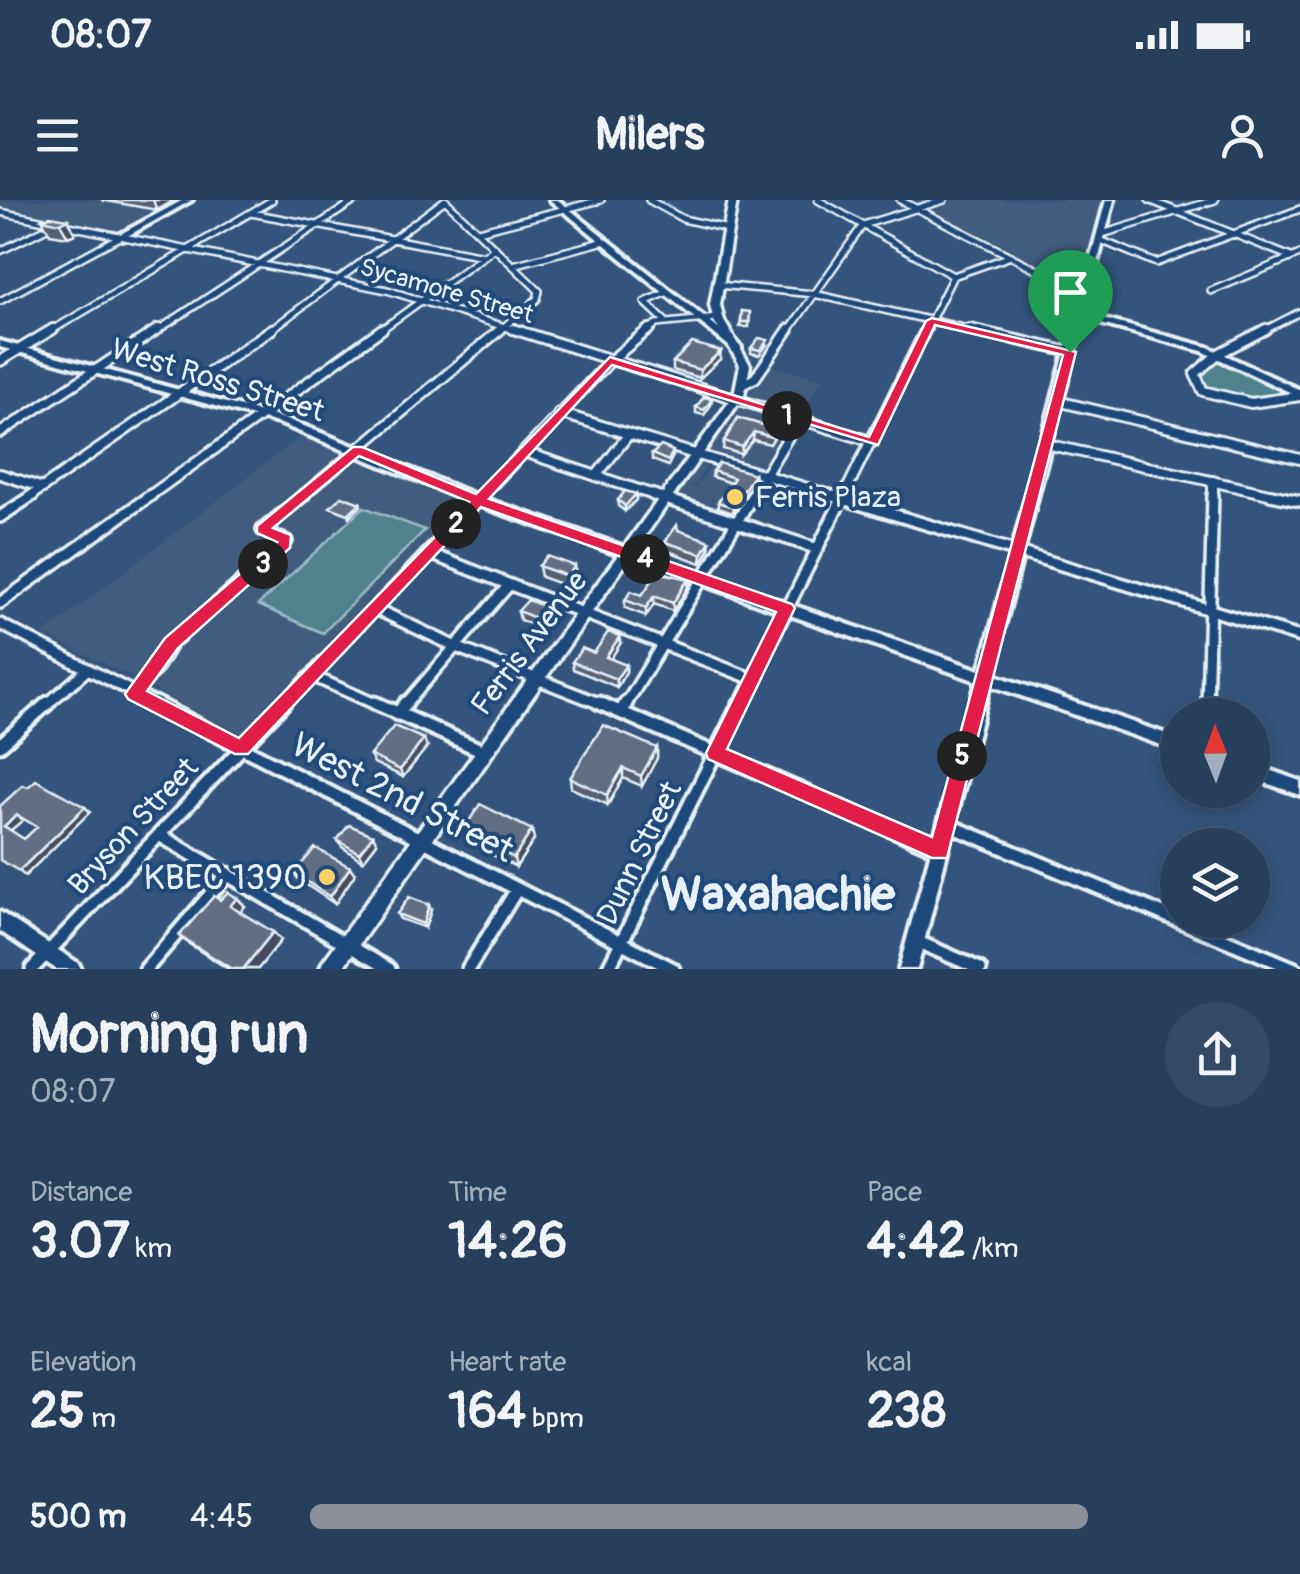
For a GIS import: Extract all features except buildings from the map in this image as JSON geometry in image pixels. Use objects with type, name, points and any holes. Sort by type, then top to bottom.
[{"type":"main road","points":[[733,200],[718,285],[718,318],[745,365],[744,384]]},
{"type":"main road","name":"Ferris Avenue","points":[[330,969],[483,750],[629,554],[744,384]]},
{"type":"street","points":[[0,301],[188,200]]},
{"type":"street","points":[[0,433],[356,200]]},
{"type":"street","points":[[0,517],[342,281],[445,200],[539,296],[262,530],[287,541],[172,643],[134,694]]},
{"type":"street","points":[[554,200],[739,350]]},
{"type":"street","points":[[478,231],[601,200]]},
{"type":"street","points":[[649,200],[683,219],[728,228]]},
{"type":"street","points":[[818,200],[953,276],[1011,256]]},
{"type":"street","points":[[900,200],[1088,294]]},
{"type":"street","points":[[863,225],[944,200]]},
{"type":"street","points":[[908,969],[1110,200]]},
{"type":"street","points":[[1149,200],[1291,257]]},
{"type":"street","points":[[1101,237],[1215,200]]},
{"type":"street","points":[[0,361],[273,201]]},
{"type":"street","points":[[1101,237],[1150,263],[1300,209]]},
{"type":"street","name":"Sycamore Street","points":[[0,212],[342,281],[421,301],[873,442]]},
{"type":"street","points":[[250,213],[484,256],[504,256]]},
{"type":"street","points":[[0,251],[55,224]]},
{"type":"street","name":"Ferris Avenue","points":[[744,384],[754,380],[863,225]]},
{"type":"street","points":[[513,266],[606,241]]},
{"type":"street","points":[[0,603],[496,248]]},
{"type":"street","points":[[1211,291],[1300,254]]},
{"type":"street","name":"Dunn Street","points":[[608,969],[953,276]]},
{"type":"street","points":[[718,285],[814,294],[1070,352]]},
{"type":"street","points":[[668,292],[645,302],[665,321],[703,322],[718,318]]},
{"type":"street","points":[[1300,312],[1218,354],[1196,374],[1198,384],[1213,396],[1258,404],[1300,395]]},
{"type":"street","points":[[1081,316],[1218,354],[1300,395]]},
{"type":"street","name":"Bryson Street","points":[[32,969],[610,361],[650,326],[665,321]]},
{"type":"street","name":"West Ross Street","points":[[0,344],[264,416],[358,450],[478,501],[1160,739]]},
{"type":"street","points":[[745,365],[766,362]]},
{"type":"street","points":[[1057,401],[1300,459]]},
{"type":"street","points":[[560,414],[1300,637]]},
{"type":"street","points":[[621,712],[799,419]]},
{"type":"street","points":[[596,476],[628,434]]},
{"type":"street","points":[[1046,444],[1300,501]]},
{"type":"street","points":[[524,452],[818,548]]},
{"type":"street","points":[[0,474],[43,488]]},
{"type":"street","points":[[1207,698],[1212,481]]},
{"type":"street","points":[[428,553],[753,678]]},
{"type":"street","points":[[396,714],[510,585]]},
{"type":"street","points":[[376,609],[456,647],[621,712],[939,850]]},
{"type":"street","name":"West 2nd Street","points":[[0,624],[673,969]]},
{"type":"street","points":[[0,744],[88,669]]},
{"type":"street","points":[[312,676],[483,750]]},
{"type":"street","points":[[1270,777],[1300,788]]},
{"type":"street","points":[[946,824],[1295,969]]},
{"type":"street","points":[[159,835],[389,969]]},
{"type":"street","points":[[146,969],[228,874]]},
{"type":"street","points":[[468,969],[516,889]]},
{"type":"street","points":[[0,920],[72,969]]},
{"type":"street","points":[[916,940],[980,969]]},
{"type":"shaded area","points":[[0,200],[184,200],[119,235],[0,211]]},
{"type":"shaded area","points":[[948,200],[1102,200],[1078,283],[923,208]]},
{"type":"shaded area","points":[[768,365],[822,379],[765,470],[714,455],[693,487],[701,490],[696,487],[714,461],[761,476],[736,519],[709,510],[716,494],[707,509],[675,499]]},
{"type":"shaded area","points":[[305,433],[468,501],[241,738],[140,681],[43,634]]},
{"type":"green space","points":[[1213,361],[1230,362],[1284,389],[1289,392],[1286,399],[1252,401],[1216,393],[1201,379]]},
{"type":"green space","points":[[364,507],[425,530],[323,633],[258,605]]},
{"type":"place","name":"Ferris Plaza","points":[[735,497]]},
{"type":"place","name":"KBEC 1390","points":[[327,877]]},
{"type":"district","name":"Waxahachie","points":[[778,893]]},
{"type":"route","points":[[1070,352],[932,321],[873,442],[610,361],[478,501],[428,553],[376,609],[242,748],[134,694],[168,647],[287,541],[262,530],[358,450],[478,501],[786,608],[715,753],[939,850],[1070,352]]}]
